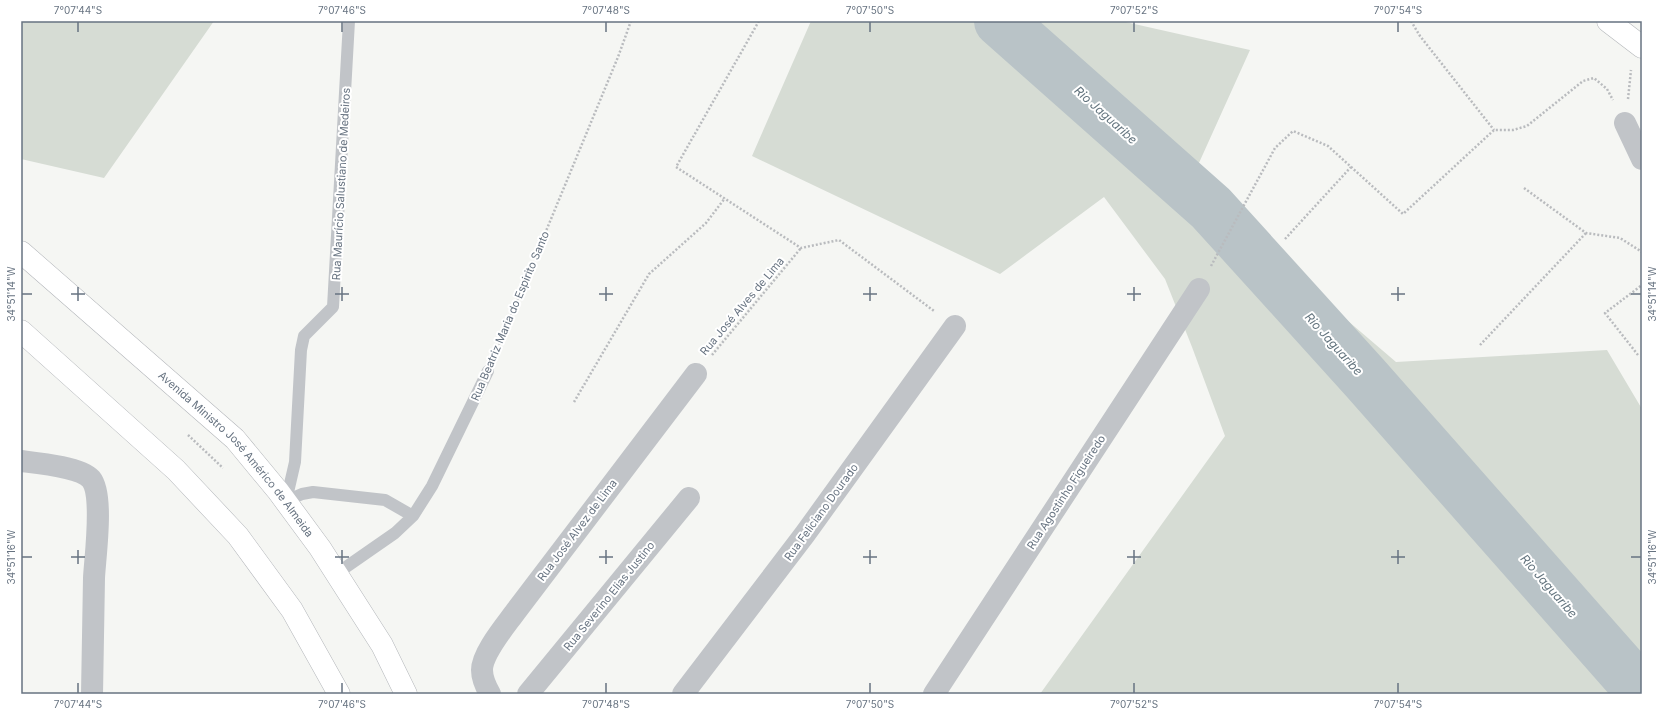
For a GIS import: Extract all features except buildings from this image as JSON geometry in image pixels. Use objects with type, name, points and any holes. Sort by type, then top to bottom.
[{"type":"main road","points":[[1608,21],[1638,44]]},
{"type":"main road","name":"Avenida Ministro José Américo de Almeida","points":[[21,252],[235,439],[286,501],[336,574],[382,645],[406,694]]},
{"type":"main road","points":[[21,331],[176,470],[238,536],[292,610],[339,694]]},
{"type":"street","points":[[1625,123],[1642,159]]},
{"type":"street","name":"Rua Agostinho Figueiredo","points":[[934,694],[1199,289]]},
{"type":"street","name":"Rua Feliciano Dourado","points":[[683,694],[806,534],[955,326]]},
{"type":"street","name":"Rua José Alvez de Lima","points":[[490,694],[484,681],[482,671],[483,662],[494,644],[521,604],[696,374]]},
{"type":"street","points":[[21,461],[80,472],[90,479],[94,488],[98,523],[94,577],[92,694]]},
{"type":"street","name":"Rua Severino Elias Justino","points":[[528,694],[690,498]]},
{"type":"lane","name":"Rua Maurício Salustiano de Medeiros","points":[[286,501],[295,462],[301,350],[304,336],[333,307],[349,21]]},
{"type":"lane","name":"Rua Beatriz Maria do Espirito Santo","points":[[336,574],[395,533],[413,516],[432,486],[488,372]]},
{"type":"lane","points":[[286,501],[302,494],[314,492],[385,500],[413,516]]},
{"type":"path","name":"Rua Beatriz Maria do Espirito Santo","points":[[488,372],[618,57],[631,21]]},
{"type":"path","points":[[759,21],[676,167],[801,248],[839,240],[955,326]]},
{"type":"path","points":[[1411,21],[1420,36],[1494,130]]},
{"type":"path","points":[[1625,123],[1638,44]]},
{"type":"path","points":[[1209,270],[1275,148],[1293,131],[1328,146],[1402,214],[1494,130],[1513,130],[1527,126],[1583,81],[1594,78],[1607,89],[1625,123]]},
{"type":"path","points":[[1285,240],[1351,167]]},
{"type":"path","points":[[1524,188],[1586,233],[1620,238],[1642,252]]},
{"type":"path","points":[[574,402],[649,274],[706,223],[725,198]]},
{"type":"path","points":[[1480,345],[1586,233]]},
{"type":"path","name":"Rua José Alves de Lima","points":[[696,374],[801,248]]},
{"type":"path","points":[[1638,355],[1604,313],[1642,286]]},
{"type":"shaded area","points":[[21,21],[214,21],[104,178],[21,159]]},
{"type":"shaded area","points":[[811,21],[1121,21],[1250,50],[1189,185],[1396,362],[1607,350],[1642,409],[1642,694],[1040,694],[1225,436],[1165,279],[1104,197],[1000,274],[752,156]]},
{"type":"waterway","name":"Rio Jaguaribe","points":[[1000,21],[1211,208],[1365,378],[1642,692]]}]
